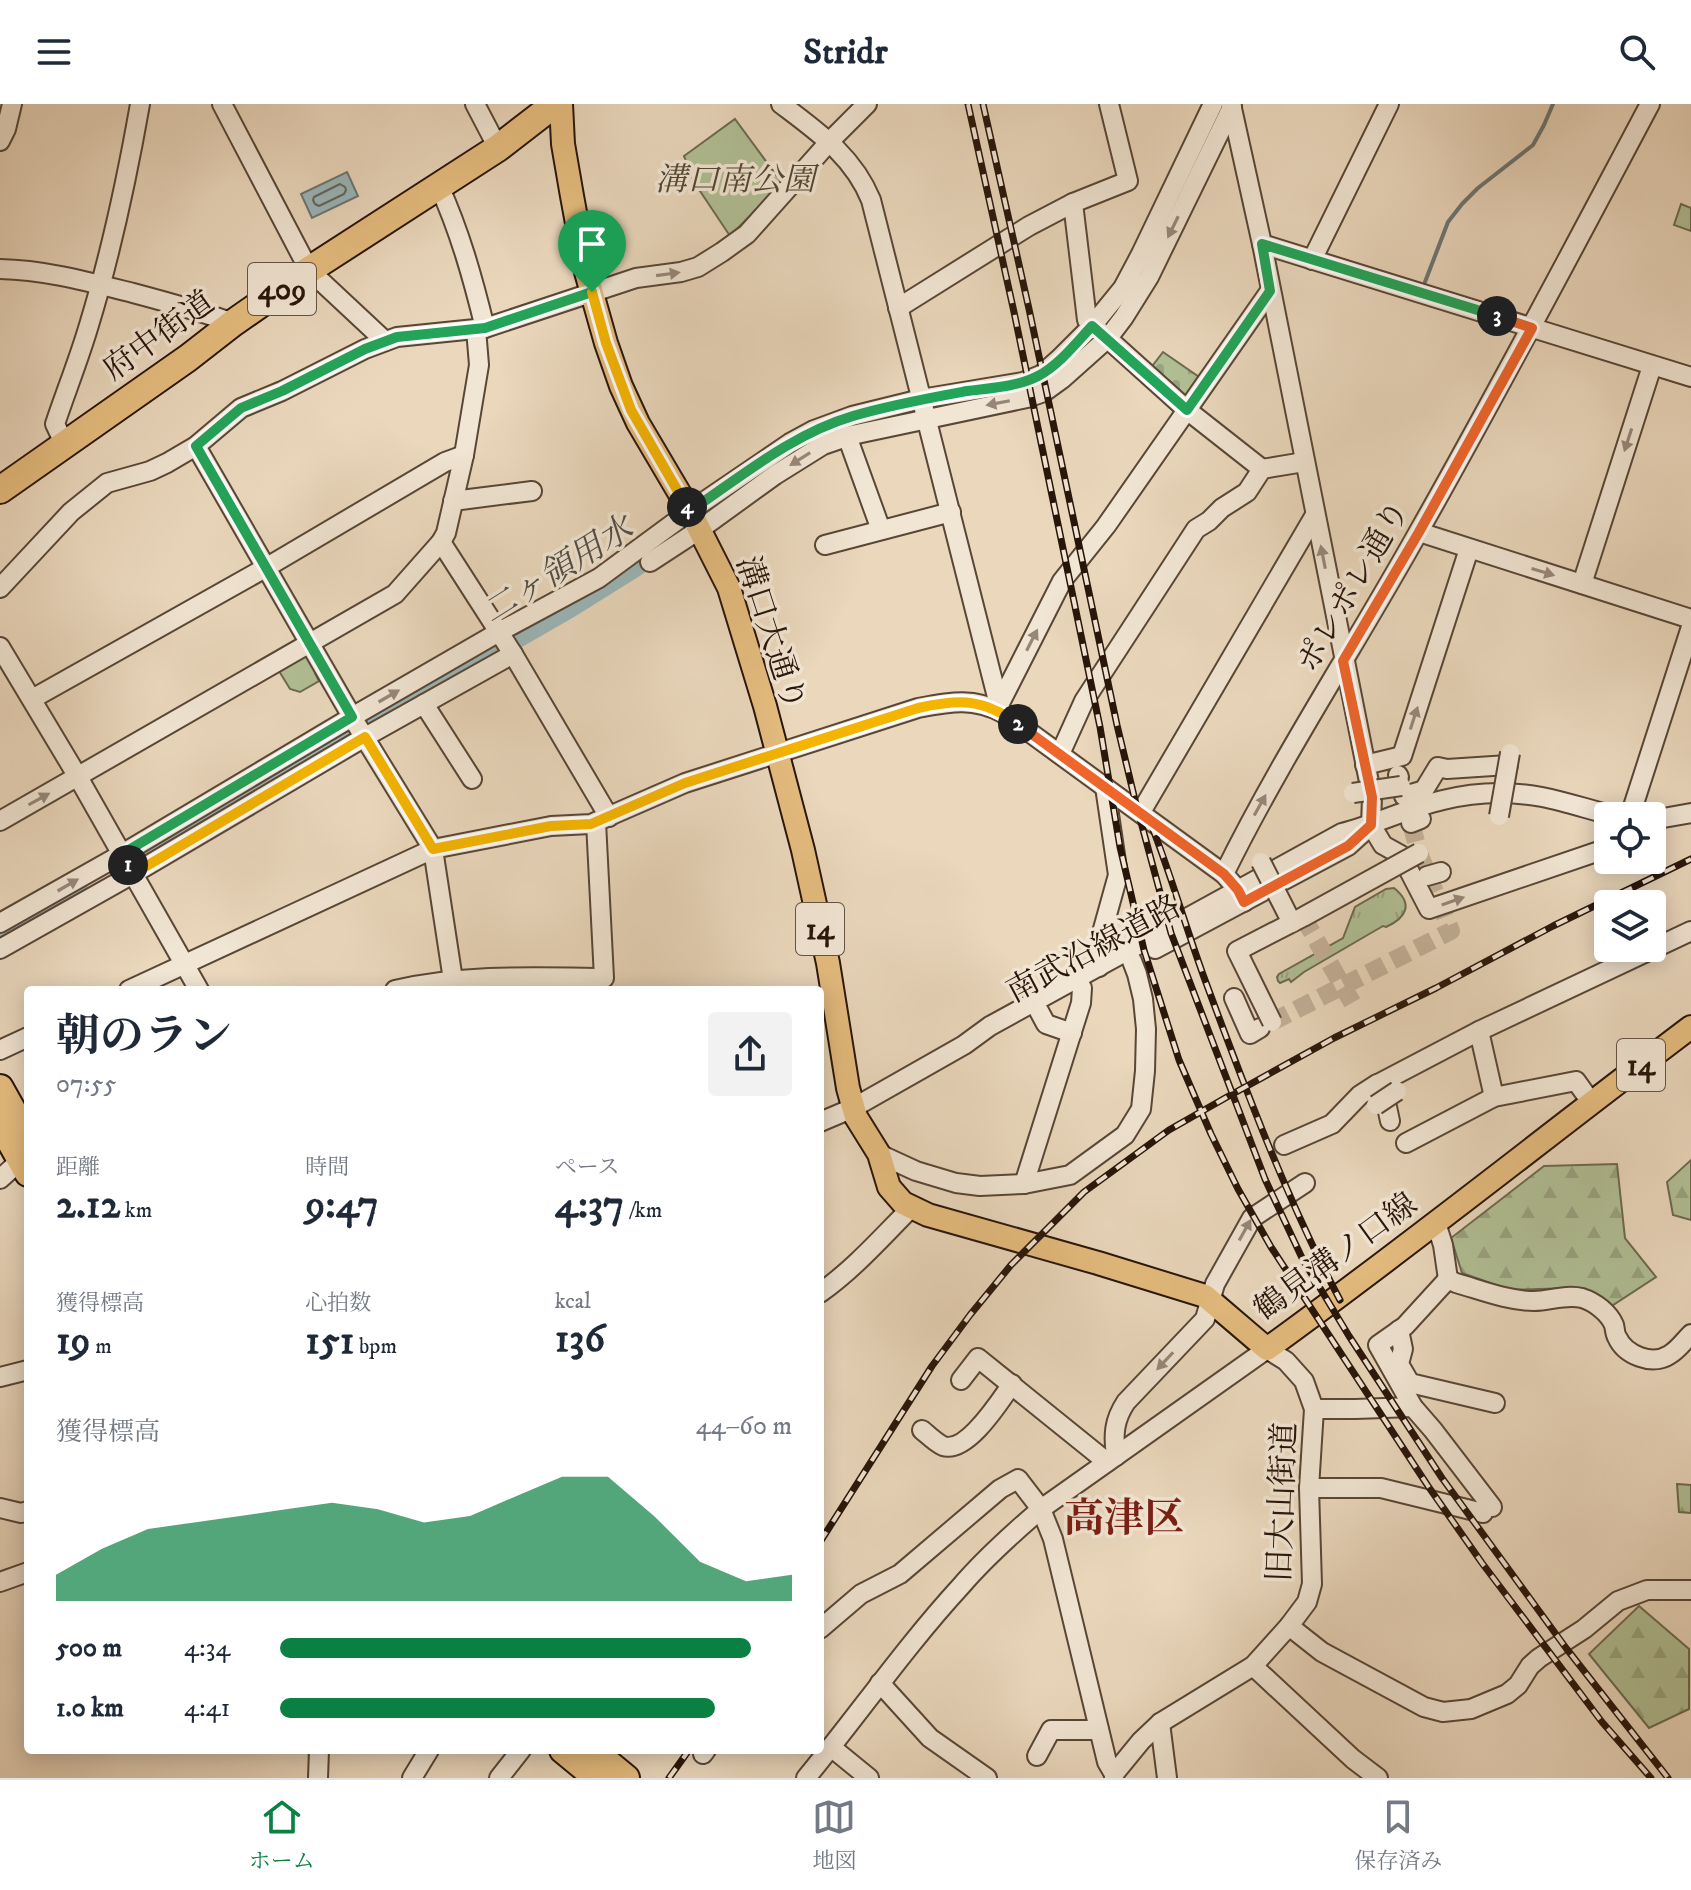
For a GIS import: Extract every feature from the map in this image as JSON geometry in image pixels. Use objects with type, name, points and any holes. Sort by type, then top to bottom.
[{"type":"highway","name":"府中街道","points":[[0,490],[309,270],[498,148],[558,104]]},
{"type":"highway","points":[[0,1088],[17,1164]]},
{"type":"highway","points":[[0,1123],[17,1164]]},
{"type":"highway","points":[[568,1754],[597,1778]]},
{"type":"highway","points":[[597,1754],[626,1778]]},
{"type":"main road","name":"溝口大通り","points":[[558,104],[572,196],[606,343],[631,410],[695,521],[729,588],[754,667],[803,850],[828,963],[826,998],[853,1108]]},
{"type":"main road","name":"鶴見溝ノ口線","points":[[911,1208],[945,1221],[1197,1293],[1211,1300],[1267,1349],[1375,1271],[1691,1027]]},
{"type":"main road","name":"14","points":[[853,1108],[879,1154],[889,1187],[911,1208]]},
{"type":"street","points":[[0,141],[12,104]]},
{"type":"street","points":[[64,443],[55,424],[100,285],[131,157],[140,104]]},
{"type":"street","points":[[222,104],[309,270],[385,341]]},
{"type":"street","points":[[475,104],[498,148]]},
{"type":"street","points":[[781,104],[830,141],[864,184],[871,200],[997,697],[997,709]]},
{"type":"street","points":[[0,588],[71,512],[107,483],[150,471],[196,446],[241,408],[365,349],[397,337],[481,328],[636,278],[698,267],[747,234],[867,104]]},
{"type":"street","points":[[898,308],[1029,226],[1073,203],[1128,181],[1109,104]]},
{"type":"street","points":[[1312,260],[1389,104]]},
{"type":"street","name":"ポレポレ通り","points":[[1224,874],[1264,798],[1419,532],[1532,328],[1650,104]]},
{"type":"street","points":[[650,562],[790,443],[814,430],[852,416],[1027,398],[1044,392],[1062,379],[1100,332],[1124,317],[1139,277],[1225,105]]},
{"type":"street","points":[[1225,105],[1262,244],[1372,797],[1371,825],[1383,845],[1401,855],[1429,909],[1594,853]]},
{"type":"street","points":[[0,821],[395,594],[441,542],[446,533],[464,455],[479,365],[481,328],[464,248],[439,186]]},
{"type":"street","points":[[1073,203],[1087,320],[1187,410],[1262,469]]},
{"type":"street","points":[[1262,244],[1691,377]]},
{"type":"street","points":[[0,269],[26,270],[100,285],[233,323]]},
{"type":"street","points":[[997,709],[1062,581],[1106,526],[1270,291]]},
{"type":"street","points":[[1582,584],[1652,366]]},
{"type":"street","points":[[358,727],[424,704],[599,578],[823,445],[924,409]]},
{"type":"street","points":[[847,436],[881,530]]},
{"type":"street","points":[[196,446],[358,727],[433,849],[453,980]]},
{"type":"street","points":[[32,699],[267,567],[445,462],[464,455]]},
{"type":"street","points":[[1060,754],[1084,701],[1196,529],[1247,492],[1262,469],[1304,462]]},
{"type":"street","points":[[453,501],[532,491]]},
{"type":"street","points":[[825,545],[951,512]]},
{"type":"street","points":[[1141,812],[1315,515]]},
{"type":"street","points":[[1419,532],[1691,619]]},
{"type":"street","points":[[418,986],[453,980],[604,978],[603,819],[506,643],[441,542]]},
{"type":"street","points":[[1365,765],[1402,756],[1469,549]]},
{"type":"street","points":[[1635,802],[1691,627]]},
{"type":"street","points":[[0,949],[41,925],[127,864],[506,643]]},
{"type":"street","points":[[0,647],[197,986]]},
{"type":"street","points":[[137,986],[433,849],[551,826],[591,824],[685,783],[918,708],[948,702],[972,702],[997,709],[1224,874],[1241,896]]},
{"type":"street","points":[[424,704],[472,779]]},
{"type":"street","points":[[1404,796],[1429,788],[1439,765],[1447,769],[1508,769],[1502,809]]},
{"type":"street","points":[[1358,795],[1401,786],[1399,776]]},
{"type":"street","points":[[1099,967],[1098,947],[1118,875],[1105,787]]},
{"type":"street","name":"南武沿線道路","points":[[824,1120],[853,1108],[964,1045],[990,1026],[1099,967],[1348,846],[1371,825],[1394,815],[1444,799],[1493,793],[1542,797],[1594,811]]},
{"type":"street","points":[[1666,817],[1691,813]]},
{"type":"street","points":[[1234,998],[1250,1034],[1255,1031],[1237,951],[1280,923],[1419,853]]},
{"type":"street","points":[[1258,864],[1261,862],[1280,923]]},
{"type":"street","points":[[0,923],[127,864]]},
{"type":"street","name":"南武沿線道路","points":[[964,1045],[995,1035],[1132,961],[1241,896]]},
{"type":"street","points":[[32,906],[41,925]]},
{"type":"street","points":[[1390,1121],[1387,1107],[1375,1090],[1376,1085],[1479,1031],[1691,931]]},
{"type":"street","points":[[879,1154],[916,1171],[956,1183],[980,1186],[1024,1184],[1070,1175],[1125,1135],[1141,1109],[1145,1071],[1143,999],[1132,961]]},
{"type":"street","points":[[1024,1184],[1081,1003],[1082,988]]},
{"type":"street","points":[[1039,1011],[1046,1024],[1072,1033]]},
{"type":"street","points":[[1479,1031],[1494,1097]]},
{"type":"street","points":[[0,1050],[24,1039]]},
{"type":"street","points":[[1406,1143],[1494,1097],[1576,1081],[1591,1102]]},
{"type":"street","points":[[1284,1145],[1332,1124],[1360,1095],[1377,1084],[1386,1098]]},
{"type":"street","points":[[1111,1459],[1115,1422],[1120,1412],[1205,1319],[1215,1284],[1252,1218],[1305,1183]]},
{"type":"street","points":[[824,1290],[855,1264],[911,1208]]},
{"type":"street","points":[[1436,1223],[1448,1279]]},
{"type":"street","points":[[1309,1488],[1381,1488],[1488,1510],[1433,1430],[1413,1407],[1378,1345],[1405,1326],[1448,1279]]},
{"type":"street","points":[[1448,1279],[1514,1299],[1583,1298],[1601,1308],[1613,1323],[1617,1338],[1638,1357],[1666,1358],[1691,1334]]},
{"type":"street","points":[[1399,1330],[1403,1349],[1399,1364],[1410,1383],[1495,1403]]},
{"type":"street","points":[[806,1778],[961,1585],[1011,1535],[1041,1509],[1267,1349]]},
{"type":"street","name":"旧大山街道","points":[[1114,1776],[1141,1741],[1160,1723],[1253,1666],[1307,1602],[1312,1584],[1309,1488],[1314,1409],[1304,1381],[1286,1361],[1267,1349]]},
{"type":"street","points":[[961,1380],[978,1358],[1111,1459]]},
{"type":"street","points":[[0,1377],[24,1371]]},
{"type":"street","points":[[922,1430],[943,1446],[955,1446],[970,1437],[1012,1384]]},
{"type":"street","points":[[1314,1409],[1413,1407]]},
{"type":"street","points":[[824,1626],[861,1594],[900,1574],[982,1503],[1018,1479],[1041,1509],[1053,1539],[1107,1762],[1114,1776]]},
{"type":"street","points":[[0,1508],[24,1512]]},
{"type":"street","points":[[0,1582],[24,1573]]},
{"type":"street","points":[[1289,1626],[1322,1652],[1424,1707],[1443,1712],[1471,1709],[1507,1694],[1539,1658],[1584,1629],[1618,1601],[1647,1590],[1691,1590]]},
{"type":"street","points":[[1253,1666],[1353,1759],[1378,1778]]},
{"type":"street","points":[[880,1683],[930,1738],[987,1778]]},
{"type":"street","points":[[1160,1723],[1167,1778]]},
{"type":"street","points":[[1037,1756],[1051,1730],[1099,1730]]},
{"type":"street","points":[[831,1747],[869,1778]]},
{"type":"street","points":[[318,1774],[319,1754]]},
{"type":"street","points":[[318,1774],[329,1754]]},
{"type":"street","points":[[412,1778],[427,1754]]},
{"type":"street","points":[[499,1778],[518,1754]]},
{"type":"green space","name":"溝口南公園","points":[[735,119],[782,183],[730,236],[694,182],[684,156]]},
{"type":"green space","points":[[1681,204],[1691,208],[1691,231],[1674,225]]},
{"type":"green space","points":[[1163,352],[1202,379],[1185,402],[1150,369]]},
{"type":"green space","points":[[306,649],[319,670],[315,673],[319,681],[300,692],[290,689],[279,671]]},
{"type":"green space","points":[[1394,888],[1406,905],[1403,915],[1291,982],[1289,979],[1278,981],[1279,974],[1343,938],[1355,907],[1386,889]]},
{"type":"green space","points":[[1691,1160],[1691,1220],[1673,1215],[1667,1182]]},
{"type":"green space","points":[[1617,1164],[1625,1238],[1656,1277],[1610,1307],[1571,1288],[1510,1290],[1462,1273],[1451,1238],[1544,1166]]},
{"type":"green space","points":[[1677,1484],[1691,1485],[1691,1513],[1679,1512]]},
{"type":"green space","points":[[1639,1606],[1689,1649],[1689,1709],[1649,1728],[1589,1654]]},
{"type":"water","points":[[347,172],[358,196],[312,218],[301,194]]},
{"type":"waterway","points":[[1425,282],[1448,222],[1478,188],[1533,145],[1553,104]]},
{"type":"waterway","name":"二ヶ領用水","points":[[1057,371],[1095,338],[1134,286]]},
{"type":"waterway","name":"二ヶ領用水","points":[[146,850],[569,606],[633,566],[779,459],[816,439],[853,424],[1010,392]]},
{"type":"waterway","name":"二ヶ領用水","points":[[0,936],[76,890]]},
{"type":"tunnel","points":[[1272,1022],[1451,931],[1419,853],[1407,808]]},
{"type":"tunnel","points":[[1303,917],[1353,1004]]},
{"type":"railway","points":[[968,104],[1100,727],[1120,847],[1144,950],[1179,1060],[1238,1189],[1271,1247],[1428,1486],[1602,1722],[1651,1778]]},
{"type":"railway","points":[[983,104],[1135,800],[1171,933],[1265,1179],[1303,1260],[1442,1478],[1566,1648],[1668,1778]]},
{"type":"railway","points":[[1151,824],[1251,1102],[1284,1182],[1340,1300]]},
{"type":"railway","points":[[824,1536],[932,1366],[970,1315],[1011,1265],[1084,1192],[1169,1130],[1334,1038],[1691,859]]},
{"type":"railway","points":[[669,1778],[686,1754]]},
{"type":"district","name":"高津区","points":[[1124,1517]]},
{"type":"route","points":[[1262,244],[1532,328],[1419,532],[1343,661],[1372,797],[1371,825],[1348,846],[1244,902],[1224,874],[1003,713],[992,707],[960,701],[918,708],[685,783],[591,824],[551,826],[433,849],[365,737],[133,874],[122,854],[352,717],[196,446],[241,408],[365,349],[397,337],[485,328],[592,292],[606,343],[631,410],[690,511],[814,430],[852,416],[921,399],[1023,382],[1041,375],[1092,326],[1187,410],[1270,291],[1262,244]]}]
